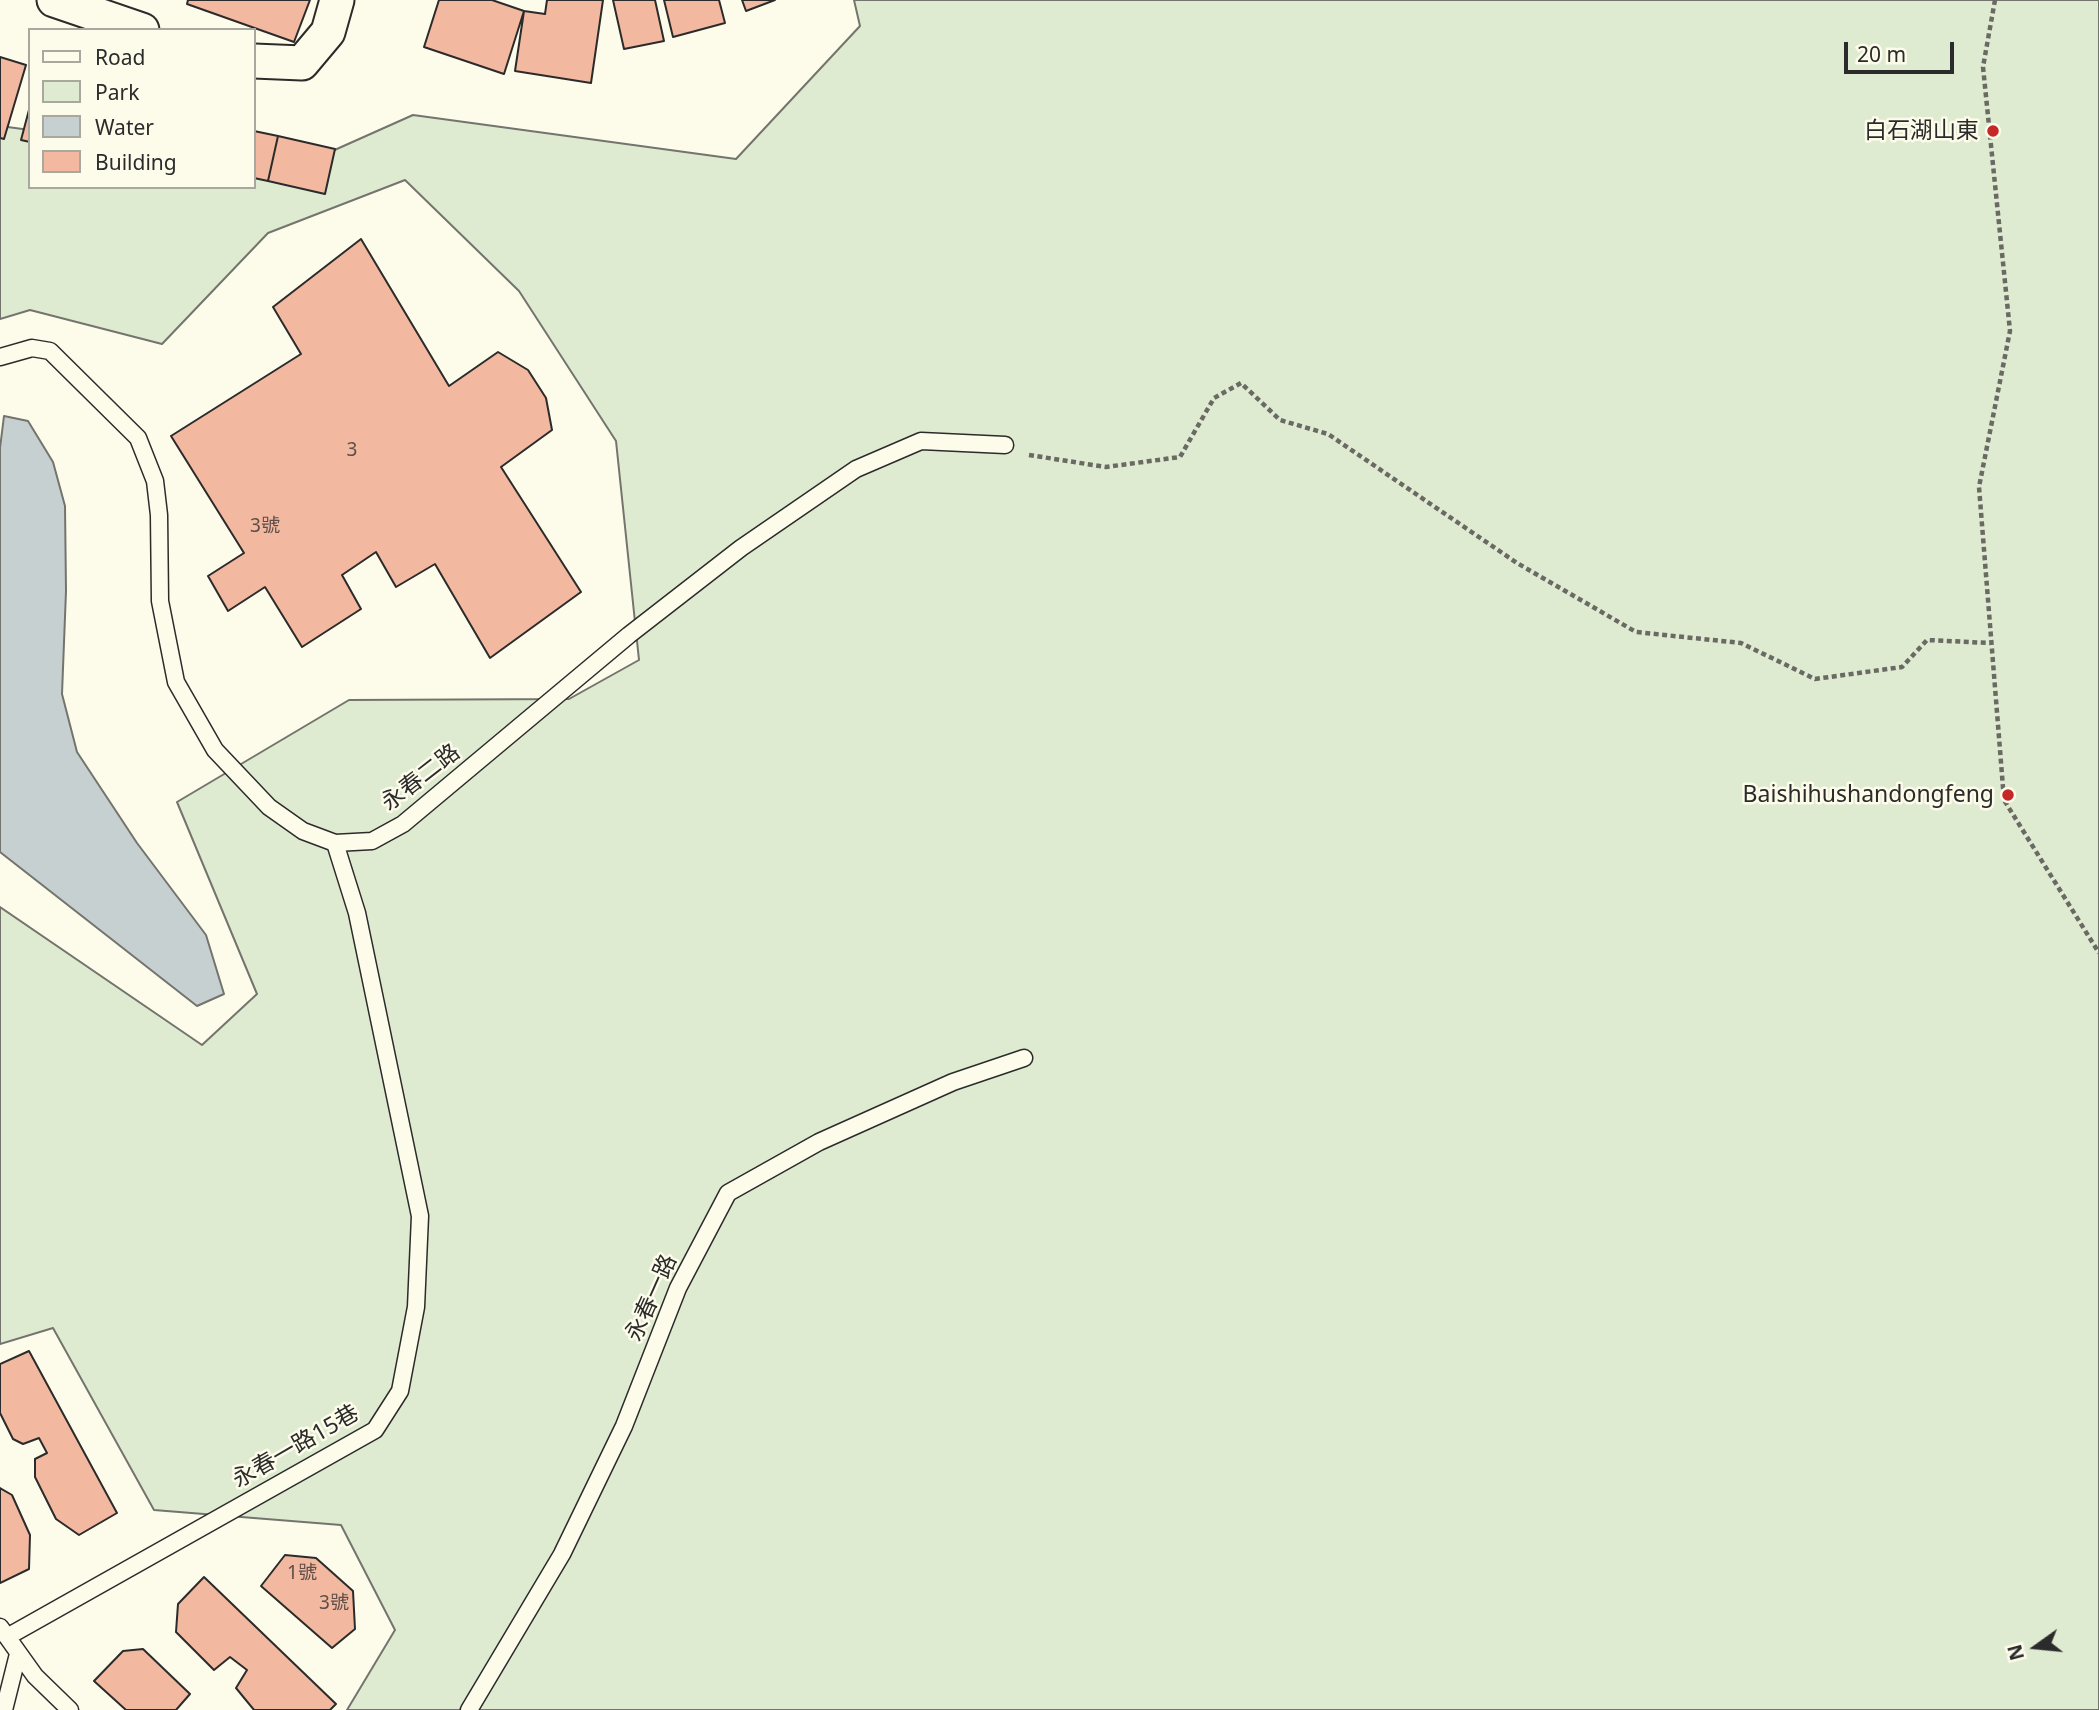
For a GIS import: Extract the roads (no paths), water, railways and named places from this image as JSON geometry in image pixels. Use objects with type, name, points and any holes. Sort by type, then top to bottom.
[{"type":"street","points":[[54,0],[136,28]]},
{"type":"street","points":[[256,61],[302,63],[328,32],[337,0]]},
{"type":"lane","name":"永春二路","points":[[0,357],[32,348],[50,351],[138,438],[155,481],[159,515],[160,600],[176,682],[215,750],[269,807],[303,831],[335,843],[372,841],[403,824],[629,635],[741,548],[856,469],[922,441],[1005,445]]},
{"type":"lane","name":"永春一路15巷","points":[[4,1632],[375,1430],[400,1391],[416,1307],[420,1216],[357,913],[335,843]]},
{"type":"lane","name":"永春一路","points":[[469,1710],[562,1554],[624,1426],[678,1288],[728,1194],[819,1142],[953,1082],[1024,1058]]},
{"type":"lane","points":[[4,1632],[35,1676],[70,1710]]},
{"type":"lane","points":[[4,1710],[19,1654]]},
{"type":"water","points":[[4,416],[28,421],[53,462],[65,506],[66,591],[62,694],[77,752],[137,843],[206,935],[224,994],[197,1006],[0,852],[0,448]]},
{"type":"place","name":"白石湖山東","points":[[1993,131]]},
{"type":"place","name":"Baishihushandongfeng","points":[[2008,795]]}]
